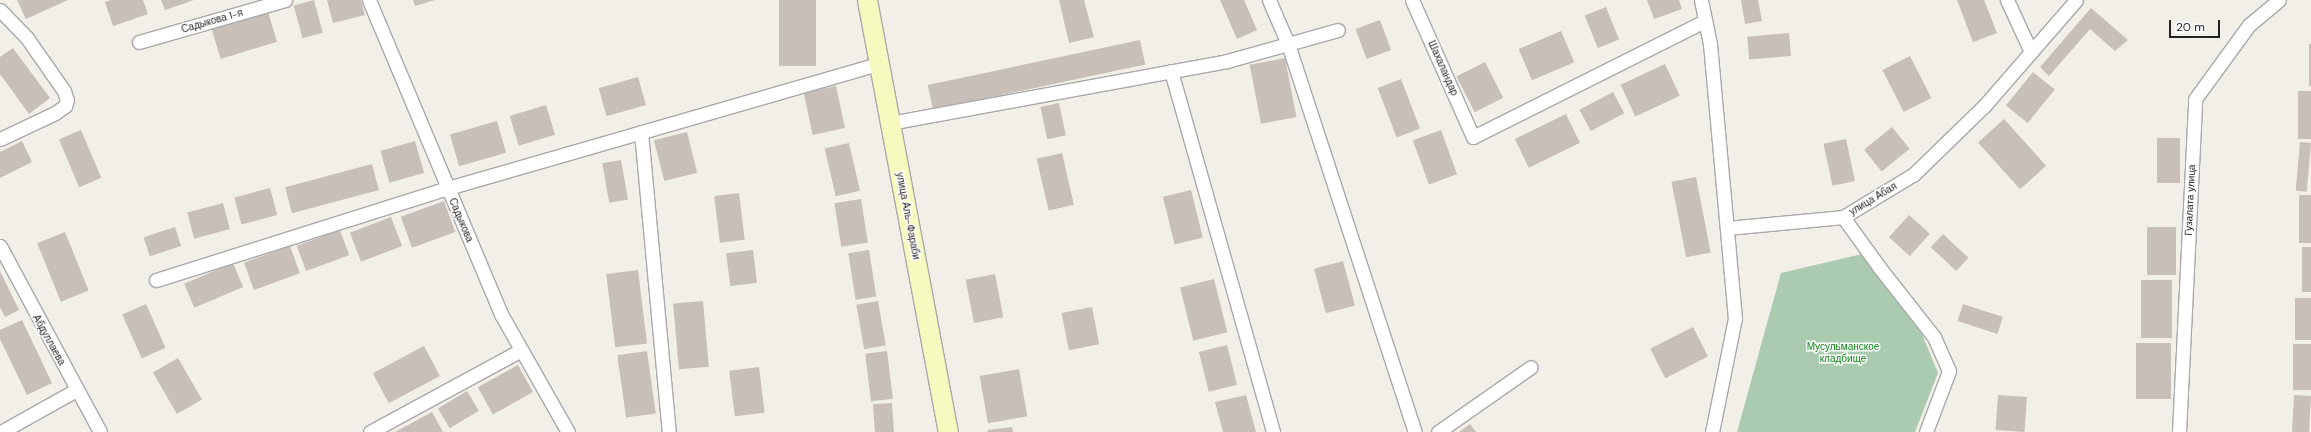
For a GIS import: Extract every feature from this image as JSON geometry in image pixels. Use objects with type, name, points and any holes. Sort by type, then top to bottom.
[{"type":"main road","name":"улица Аль-Фараби","points":[[867,0],[948,432]]},
{"type":"street","name":"Садыкова 1-я","points":[[140,42],[285,0]]},
{"type":"street","name":"Садыкова","points":[[369,0],[501,314],[568,432]]},
{"type":"street","points":[[1269,0],[1288,44],[1415,432]]},
{"type":"street","name":"Шахаландар","points":[[1412,0],[1473,137],[1705,21]]},
{"type":"street","points":[[1702,0],[1727,228],[1735,318],[1712,432]]},
{"type":"street","points":[[2006,0],[2031,52]]},
{"type":"street","name":"улица Абая","points":[[1727,228],[1843,217],[1914,174],[1984,106],[2076,0]]},
{"type":"street","name":"Гузалата улица","points":[[2179,432],[2195,99],[2249,25],[2279,0]]},
{"type":"street","points":[[0,10],[27,38],[64,91],[67,100],[64,106],[55,113],[0,139]]},
{"type":"street","points":[[890,123],[1226,61],[1338,30]]},
{"type":"street","points":[[156,280],[448,188],[879,64]]},
{"type":"street","points":[[1171,71],[1273,432]]},
{"type":"street","points":[[641,132],[669,432]]},
{"type":"street","points":[[1843,217],[1879,267],[1934,337],[1949,371],[1926,432]]},
{"type":"street","name":"Абдуллаева","points":[[0,246],[76,390],[100,432]]},
{"type":"street","points":[[370,432],[521,350]]},
{"type":"street","points":[[1438,432],[1531,367]]},
{"type":"street","points":[[1,432],[76,390]]},
{"type":"green space","name":"Мусульманское кладбище","points":[[1862,254],[1904,290],[1938,373],[1915,432],[1737,432],[1781,273]]},
{"type":"building","points":[[17,0],[68,0],[26,19]]},
{"type":"building","points":[[111,0],[143,0],[148,14],[113,26],[105,2]]},
{"type":"building","points":[[161,0],[194,0],[165,10]]},
{"type":"building","points":[[314,0],[323,33],[303,38],[294,5]]},
{"type":"building","points":[[327,0],[361,0],[365,15],[333,23]]},
{"type":"building","points":[[413,0],[435,0],[415,6]]},
{"type":"building","points":[[779,0],[816,0],[816,66],[779,66]]},
{"type":"building","points":[[1059,0],[1084,0],[1094,37],[1069,43]]},
{"type":"building","points":[[1220,0],[1244,0],[1257,30],[1237,39]]},
{"type":"building","points":[[1647,0],[1679,0],[1682,9],[1654,19]]},
{"type":"building","points":[[1741,0],[1758,0],[1762,21],[1745,24]]},
{"type":"building","points":[[1957,0],[1984,0],[1997,33],[1973,42]]},
{"type":"building","points":[[1606,7],[1619,39],[1598,48],[1585,16]]},
{"type":"building","points":[[2091,8],[2128,40],[2115,51],[2090,29],[2049,76],[2040,67]]},
{"type":"building","points":[[268,12],[277,42],[221,59],[212,29]]},
{"type":"building","points":[[1380,20],[1391,50],[1367,59],[1356,29]]},
{"type":"building","points":[[1561,31],[1574,62],[1532,80],[1519,49]]},
{"type":"building","points":[[1789,33],[1791,56],[1749,60],[1747,37]]},
{"type":"building","points":[[1140,40],[1145,64],[933,110],[928,85]]},
{"type":"building","points":[[2309,44],[2311,44],[2311,86],[2309,86]]},
{"type":"building","points":[[13,48],[50,98],[29,114],[0,74],[0,57]]},
{"type":"building","points":[[1910,56],[1931,98],[1904,112],[1882,70]]},
{"type":"building","points":[[1285,58],[1296,117],[1261,124],[1250,65]]},
{"type":"building","points":[[1485,62],[1503,98],[1475,112],[1456,77]]},
{"type":"building","points":[[1665,64],[1680,96],[1635,116],[1621,85]]},
{"type":"building","points":[[2033,72],[2055,90],[2028,123],[2006,105]]},
{"type":"building","points":[[638,77],[646,105],[607,116],[599,88]]},
{"type":"building","points":[[1401,79],[1420,128],[1397,137],[1378,88]]},
{"type":"building","points":[[836,86],[845,128],[813,135],[804,93]]},
{"type":"building","points":[[2298,91],[2311,91],[2311,139],[2298,139]]},
{"type":"building","points":[[1613,92],[1624,113],[1591,131],[1579,110]]},
{"type":"building","points":[[1059,103],[1066,135],[1047,139],[1040,107]]},
{"type":"building","points":[[546,105],[555,135],[519,146],[510,116]]},
{"type":"building","points":[[1566,114],[1580,143],[1529,168],[1515,139]]},
{"type":"building","points":[[2004,119],[2046,166],[2020,189],[1978,142]]},
{"type":"building","points":[[497,121],[506,153],[459,166],[450,135]]},
{"type":"building","points":[[1892,127],[1910,149],[1882,171],[1864,150]]},
{"type":"building","points":[[81,130],[101,178],[79,187],[59,139]]},
{"type":"building","points":[[1441,130],[1457,174],[1429,184],[1413,140]]},
{"type":"building","points":[[687,132],[697,173],[664,181],[654,140]]},
{"type":"building","points":[[2157,138],[2180,138],[2180,183],[2157,183]]},
{"type":"building","points":[[1846,139],[1855,181],[1832,186],[1824,144]]},
{"type":"building","points":[[22,141],[32,162],[0,178],[0,152]]},
{"type":"building","points":[[415,141],[424,173],[389,183],[380,151]]},
{"type":"building","points":[[2300,142],[2311,143],[2307,192],[2296,191]]},
{"type":"building","points":[[849,143],[860,191],[836,196],[825,149]]},
{"type":"building","points":[[1062,153],[1074,205],[1049,210],[1037,159]]},
{"type":"building","points":[[621,160],[628,199],[609,203],[602,163]]},
{"type":"building","points":[[372,164],[379,190],[292,213],[285,187]]},
{"type":"building","points":[[1696,177],[1711,253],[1686,257],[1671,182]]},
{"type":"building","points":[[270,188],[277,215],[242,225],[234,198]]},
{"type":"building","points":[[1191,190],[1203,238],[1175,245],[1163,197]]},
{"type":"building","points":[[739,193],[745,240],[720,243],[714,196]]},
{"type":"building","points":[[2299,195],[2311,195],[2311,243],[2299,243]]},
{"type":"building","points":[[861,199],[868,242],[841,247],[834,203]]},
{"type":"building","points":[[444,201],[455,232],[412,248],[401,217]]},
{"type":"building","points":[[223,203],[230,229],[194,239],[187,213]]},
{"type":"building","points":[[1909,215],[1930,234],[1910,256],[1889,237]]},
{"type":"building","points":[[391,217],[402,246],[361,262],[350,233]]},
{"type":"building","points":[[175,227],[181,246],[150,256],[144,237]]},
{"type":"building","points":[[2147,227],[2176,227],[2176,275],[2147,275]]},
{"type":"building","points":[[340,230],[349,255],[306,271],[297,246]]},
{"type":"building","points":[[65,232],[89,290],[61,302],[37,243]]},
{"type":"building","points":[[1943,234],[1969,258],[1956,271],[1931,247]]},
{"type":"building","points":[[290,246],[300,273],[254,290],[244,263]]},
{"type":"building","points":[[2302,247],[2311,247],[2311,292],[2302,292]]},
{"type":"building","points":[[753,250],[757,283],[730,286],[726,253]]},
{"type":"building","points":[[869,250],[876,296],[856,300],[848,253]]},
{"type":"building","points":[[1343,261],[1355,305],[1326,313],[1314,269]]},
{"type":"building","points":[[233,263],[243,287],[194,308],[184,284]]},
{"type":"building","points":[[638,270],[647,343],[615,347],[606,274]]},
{"type":"building","points":[[0,271],[19,310],[5,317],[0,307]]},
{"type":"building","points":[[995,274],[1003,317],[974,323],[966,280]]},
{"type":"building","points":[[1214,279],[1227,332],[1193,341],[1180,287]]},
{"type":"building","points":[[2141,280],[2172,280],[2172,338],[2141,338]]},
{"type":"building","points":[[2295,298],[2311,298],[2311,340],[2295,340]]},
{"type":"building","points":[[703,301],[709,367],[679,369],[673,304]]},
{"type":"building","points":[[878,301],[886,345],[864,349],[856,305]]},
{"type":"building","points":[[146,304],[166,348],[142,358],[122,315]]},
{"type":"building","points":[[1963,304],[2003,317],[1997,334],[1957,321]]},
{"type":"building","points":[[1092,307],[1099,344],[1069,350],[1062,313]]},
{"type":"building","points":[[22,320],[52,383],[27,395],[0,339],[0,330]]},
{"type":"building","points":[[1693,327],[1708,356],[1665,378],[1650,349]]},
{"type":"building","points":[[2136,343],[2171,343],[2171,399],[2136,399]]},
{"type":"building","points":[[2293,344],[2311,344],[2311,390],[2293,390]]},
{"type":"building","points":[[1227,345],[1237,385],[1209,392],[1199,352]]},
{"type":"building","points":[[424,346],[440,376],[389,403],[373,373]]},
{"type":"building","points":[[647,351],[656,413],[626,418],[617,355]]},
{"type":"building","points":[[887,351],[893,399],[871,401],[865,354]]},
{"type":"building","points":[[178,358],[202,400],[177,414],[153,372]]},
{"type":"building","points":[[518,365],[533,392],[493,414],[478,387]]},
{"type":"building","points":[[759,367],[765,413],[735,416],[729,371]]},
{"type":"building","points":[[1019,369],[1027,416],[988,423],[980,376]]},
{"type":"building","points":[[467,391],[479,411],[450,428],[438,409]]},
{"type":"building","points":[[1246,395],[1256,432],[1223,432],[1215,402]]},
{"type":"building","points":[[1998,395],[2027,397],[2024,432],[1996,430]]},
{"type":"building","points":[[2294,395],[2311,396],[2309,432],[2292,432]]},
{"type":"building","points":[[892,403],[894,432],[875,432],[873,404]]},
{"type":"building","points":[[432,412],[443,432],[395,432]]},
{"type":"building","points":[[1470,424],[1476,432],[1459,432]]},
{"type":"building","points":[[1012,427],[1013,432],[988,432],[987,430]]}]
